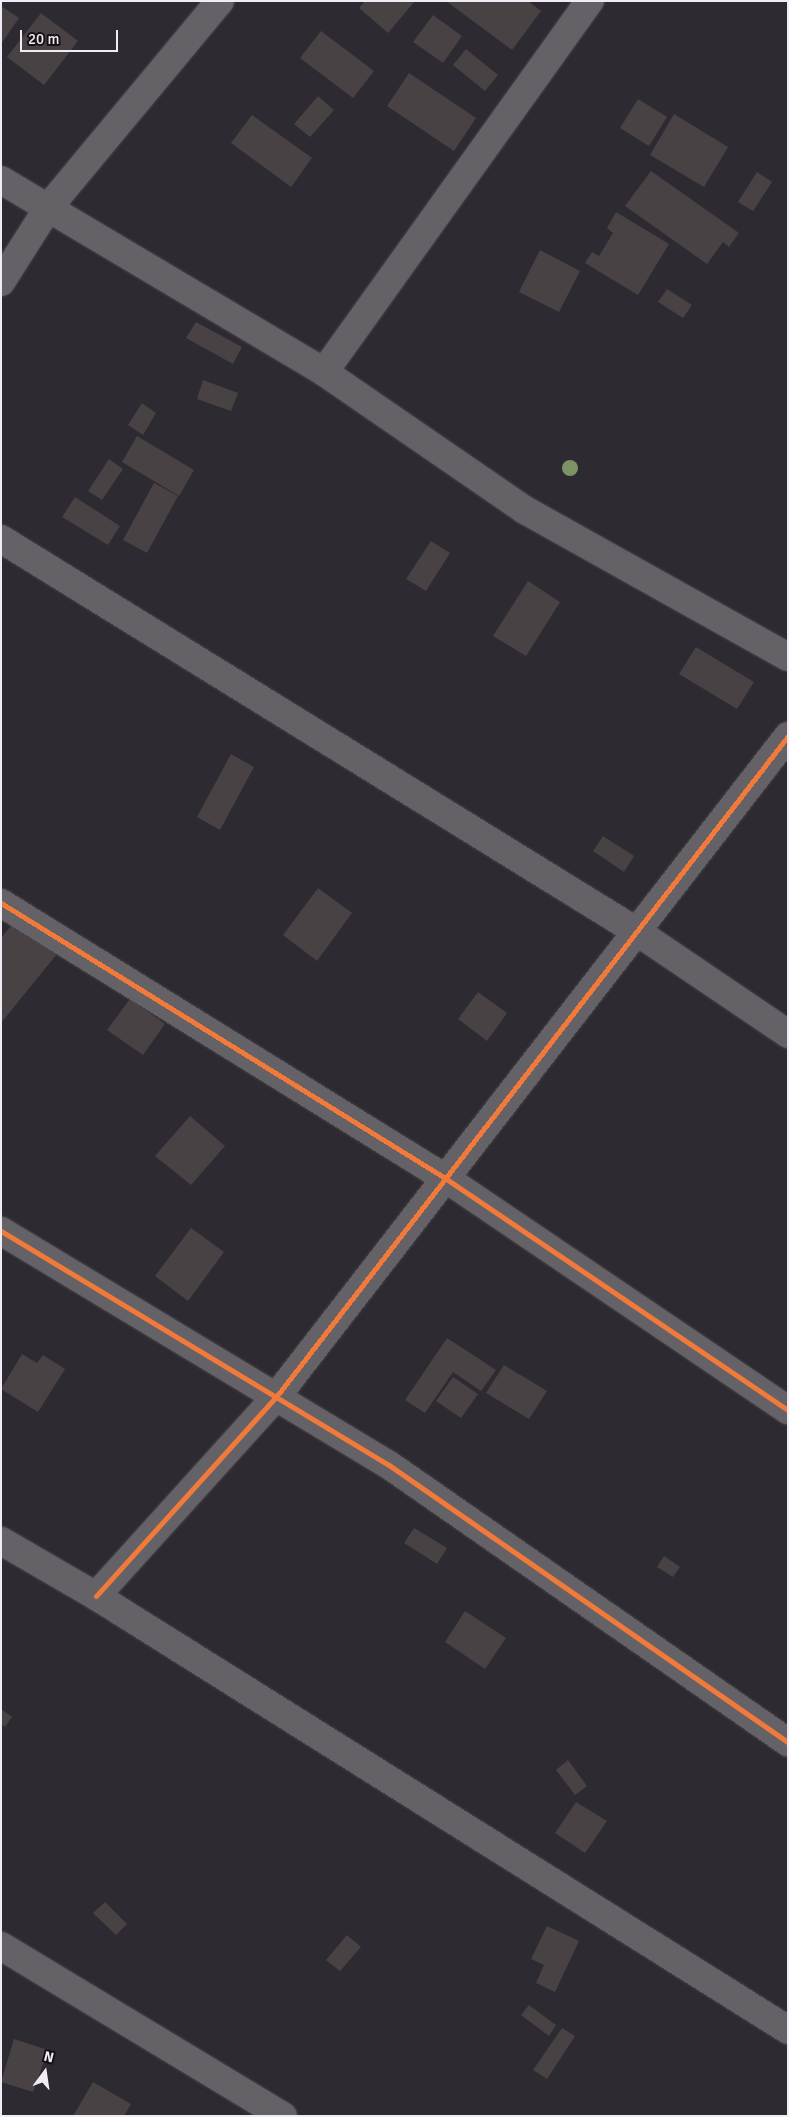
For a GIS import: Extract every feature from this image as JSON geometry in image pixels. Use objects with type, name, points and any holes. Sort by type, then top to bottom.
[{"type":"street","points":[[1,282],[48,208],[220,1]]},
{"type":"street","points":[[324,372],[590,1]]},
{"type":"street","points":[[1,180],[324,372],[525,510],[788,657]]},
{"type":"street","points":[[1,540],[636,932],[788,1034]]},
{"type":"street","points":[[96,1596],[276,1397],[788,736]]},
{"type":"street","points":[[1,902],[446,1178],[788,1410]]},
{"type":"street","points":[[1,1231],[389,1466],[788,1742]]},
{"type":"street","points":[[1,1541],[96,1596],[788,2030]]},
{"type":"street","points":[[1,1946],[284,2116]]},
{"type":"building","points":[[365,1],[415,1],[388,33],[359,8]]},
{"type":"building","points":[[446,1],[528,1],[541,11],[512,50]]},
{"type":"building","points":[[1,6],[19,18],[1,44]]},
{"type":"building","points":[[41,13],[78,41],[44,85],[7,57]]},
{"type":"building","points":[[433,15],[462,36],[443,63],[413,42]]},
{"type":"building","points":[[321,31],[374,71],[353,98],[300,58]]},
{"type":"building","points":[[466,49],[498,75],[485,91],[453,65]]},
{"type":"building","points":[[409,73],[476,118],[454,151],[387,106]]},
{"type":"building","points":[[318,96],[334,110],[310,137],[294,124]]},
{"type":"building","points":[[638,99],[667,117],[649,146],[620,128]]},
{"type":"building","points":[[674,114],[728,147],[704,187],[650,155]]},
{"type":"building","points":[[252,115],[312,158],[291,187],[231,143]]},
{"type":"building","points":[[651,171],[739,233],[729,247],[723,242],[707,264],[625,206]]},
{"type":"building","points":[[757,172],[772,182],[753,211],[738,202]]},
{"type":"building","points":[[616,212],[669,244],[638,295],[585,263],[592,252],[599,256],[613,233],[607,228]]},
{"type":"building","points":[[540,250],[580,271],[559,312],[519,292]]},
{"type":"building","points":[[667,289],[692,305],[683,318],[658,302]]},
{"type":"building","points":[[196,322],[242,347],[233,364],[186,338]]},
{"type":"building","points":[[203,380],[238,393],[231,411],[197,399]]},
{"type":"building","points":[[142,403],[156,413],[143,435],[128,425]]},
{"type":"building","points":[[137,436],[194,470],[179,496],[122,462]]},
{"type":"building","points":[[109,459],[123,469],[102,500],[88,491]]},
{"type":"building","points":[[154,483],[178,496],[147,553],[123,540]]},
{"type":"building","points":[[75,497],[120,526],[108,545],[62,517]]},
{"type":"building","points":[[431,541],[450,553],[426,591],[406,579]]},
{"type":"building","points":[[528,581],[560,602],[526,656],[493,636]]},
{"type":"building","points":[[696,647],[754,682],[737,709],[679,674]]},
{"type":"building","points":[[231,754],[254,767],[220,830],[197,817]]},
{"type":"building","points":[[603,836],[634,856],[624,872],[593,851]]},
{"type":"building","points":[[318,888],[352,913],[317,961],[283,935]]},
{"type":"building","points":[[19,916],[61,949],[1,1023],[1,938]]},
{"type":"building","points":[[478,992],[507,1013],[487,1041],[458,1019]]},
{"type":"building","points":[[130,999],[165,1024],[143,1055],[107,1030]]},
{"type":"building","points":[[190,1116],[225,1146],[191,1185],[155,1156]]},
{"type":"building","points":[[191,1228],[224,1252],[188,1301],[155,1276]]},
{"type":"building","points":[[447,1338],[496,1370],[481,1391],[453,1372],[425,1413],[405,1400]]},
{"type":"building","points":[[22,1354],[37,1363],[43,1355],[65,1369],[38,1412],[1,1389]]},
{"type":"building","points":[[504,1365],[547,1391],[529,1419],[486,1393]]},
{"type":"building","points":[[453,1377],[478,1394],[461,1418],[436,1401]]},
{"type":"building","points":[[414,1528],[447,1548],[437,1564],[404,1543]]},
{"type":"building","points":[[664,1556],[680,1567],[673,1577],[657,1567]]},
{"type":"building","points":[[465,1611],[506,1638],[485,1669],[445,1642]]},
{"type":"building","points":[[1,1709],[12,1717],[5,1727],[1,1724]]},
{"type":"building","points":[[568,1760],[587,1786],[575,1795],[556,1770]]},
{"type":"building","points":[[576,1802],[607,1821],[585,1853],[555,1833]]},
{"type":"building","points":[[105,1902],[127,1924],[116,1935],[93,1913]]},
{"type":"building","points":[[547,1926],[579,1941],[555,1992],[536,1983],[544,1965],[531,1959]]},
{"type":"building","points":[[347,1935],[361,1947],[340,1971],[326,1960]]},
{"type":"building","points":[[529,2005],[556,2025],[549,2036],[521,2015]]},
{"type":"building","points":[[562,2028],[575,2036],[547,2079],[533,2070]]},
{"type":"building","points":[[14,2039],[48,2050],[33,2092],[1,2082]]},
{"type":"building","points":[[93,2082],[131,2104],[124,2116],[73,2116]]},
{"type":"cycle path","points":[[96,1596],[276,1397],[788,736]]},
{"type":"cycle path","points":[[1,903],[445,1178],[788,1410]]},
{"type":"cycle path","points":[[1,1231],[389,1465],[788,1742]]}]
